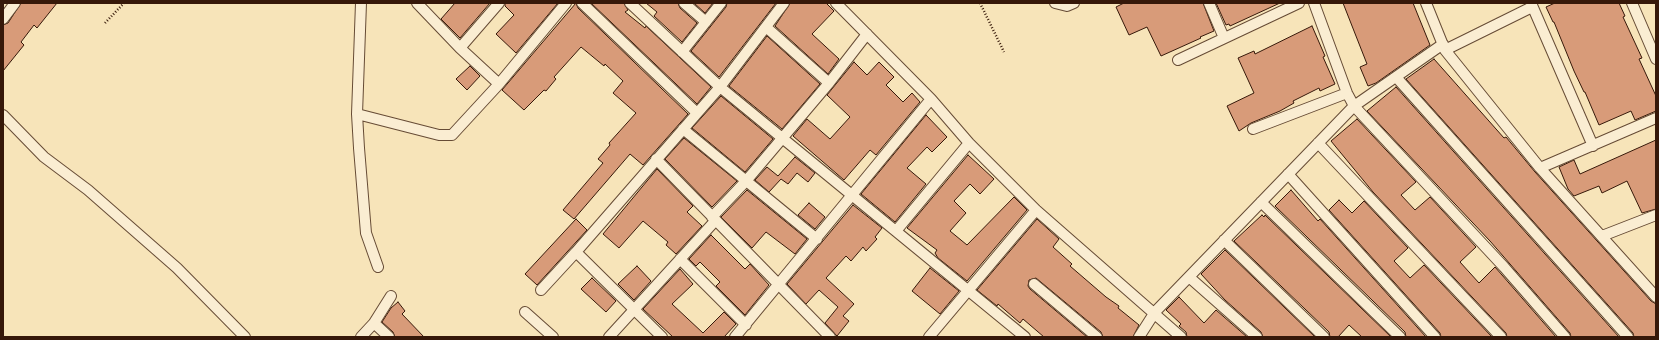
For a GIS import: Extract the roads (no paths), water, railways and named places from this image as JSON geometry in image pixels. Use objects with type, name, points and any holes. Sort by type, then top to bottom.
[{"type":"street","points":[[3,19],[15,3]]},
{"type":"street","points":[[361,3],[357,114],[366,233],[378,267]]},
{"type":"street","points":[[417,3],[460,48],[499,84]]},
{"type":"street","points":[[460,48],[499,3]]},
{"type":"street","points":[[357,114],[439,136],[452,135],[499,84],[566,3]]},
{"type":"street","points":[[582,3],[697,113]]},
{"type":"street","points":[[630,3],[720,87],[783,137],[1025,337]]},
{"type":"street","points":[[684,3],[706,22]]},
{"type":"street","points":[[682,52],[721,3]]},
{"type":"street","points":[[542,290],[720,87],[784,3]]},
{"type":"street","points":[[836,3],[931,99],[969,143],[1036,210],[1181,337]]},
{"type":"street","points":[[1055,3],[1067,6],[1074,3]]},
{"type":"street","points":[[1209,3],[1224,38]]},
{"type":"street","points":[[1178,60],[1299,3]]},
{"type":"street","points":[[1314,3],[1347,93],[1354,106],[1498,261],[1565,337]]},
{"type":"street","points":[[1426,3],[1444,47],[1540,168],[1656,297]]},
{"type":"street","points":[[1632,3],[1656,59]]},
{"type":"street","points":[[1139,337],[1154,312],[1354,106],[1396,77],[1444,47],[1531,5],[1593,146]]},
{"type":"street","points":[[766,27],[829,83]]},
{"type":"street","points":[[609,337],[680,259],[829,83],[867,34]]},
{"type":"street","points":[[1396,77],[1628,337]]},
{"type":"street","points":[[1253,128],[1347,93]]},
{"type":"street","points":[[735,337],[931,99]]},
{"type":"street","points":[[3,115],[44,158],[88,190],[177,268],[245,337]]},
{"type":"street","points":[[1540,168],[1656,118]]},
{"type":"street","points":[[682,129],[816,239]]},
{"type":"street","points":[[896,231],[969,143]]},
{"type":"street","points":[[1318,144],[1501,337]]},
{"type":"street","points":[[656,159],[830,337]]},
{"type":"street","points":[[1288,174],[1435,337]]},
{"type":"street","points":[[1261,202],[1400,337]]},
{"type":"street","points":[[929,337],[1036,210]]},
{"type":"street","points":[[1602,236],[1656,215]]},
{"type":"street","points":[[1224,240],[1324,337]]},
{"type":"street","points":[[576,252],[662,337]]},
{"type":"street","points":[[680,259],[746,325]]},
{"type":"street","points":[[1189,277],[1257,337]]},
{"type":"street","points":[[1034,284],[1097,337]]},
{"type":"street","points":[[361,337],[374,323],[391,296]]},
{"type":"street","points":[[525,312],[553,337]]},
{"type":"street","points":[[374,323],[388,337]]}]
